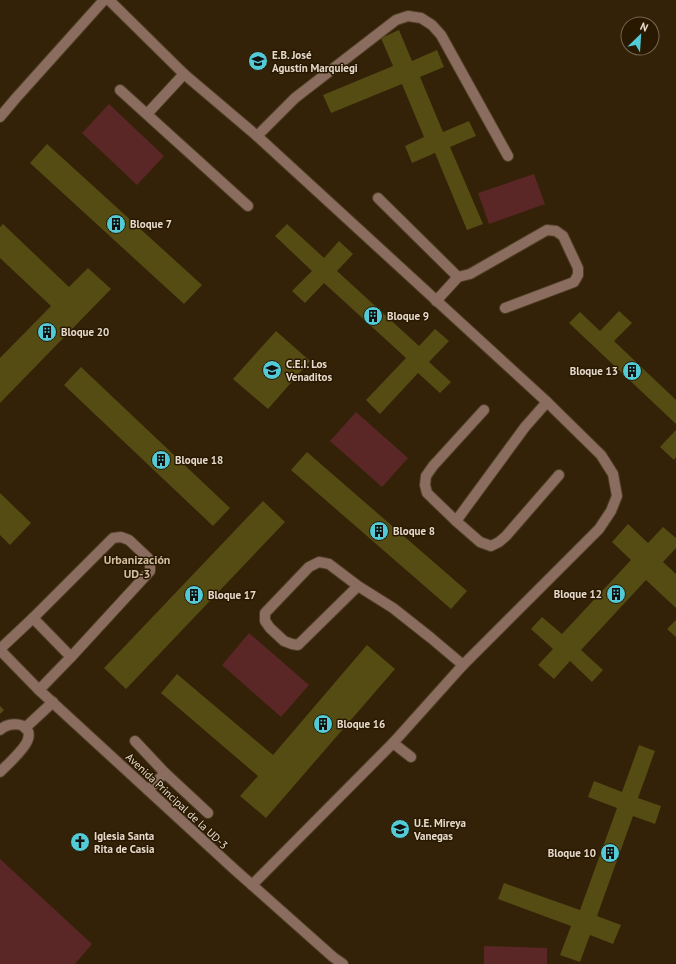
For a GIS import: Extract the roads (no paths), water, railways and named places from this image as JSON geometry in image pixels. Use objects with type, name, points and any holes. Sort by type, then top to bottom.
[{"type":"street","points":[[0,117],[104,0]]},
{"type":"street","points":[[109,0],[184,74],[257,136],[547,402],[601,455],[613,474],[617,496],[611,511],[599,529],[463,665],[393,743],[252,885]]},
{"type":"street","points":[[257,136],[296,98],[396,20],[408,16],[422,18],[432,25],[441,35],[508,156]]},
{"type":"street","points":[[147,114],[184,74]]},
{"type":"street","points":[[120,90],[248,206]]},
{"type":"street","points":[[378,198],[458,277]]},
{"type":"street","points":[[436,301],[458,277],[470,274],[547,230],[556,231],[563,236],[578,268],[578,275],[574,282],[505,308]]},
{"type":"street","points":[[456,521],[525,427],[547,402]]},
{"type":"street","points":[[484,410],[426,476],[425,485],[427,493],[480,542],[491,546],[499,542],[506,536],[559,475]]},
{"type":"street","points":[[0,650],[113,538],[121,537],[129,540],[148,558],[150,570],[39,690]]},
{"type":"street","points":[[358,586],[298,645],[284,641],[265,621],[265,613],[309,567],[319,562],[329,564],[358,586],[393,608],[463,665]]},
{"type":"street","points":[[33,618],[71,657]]},
{"type":"street","name":"Avenida Principal de la UD-3","points":[[0,650],[39,690],[234,869],[333,957],[343,964]]},
{"type":"street","points":[[26,728],[53,702]]},
{"type":"street","points":[[0,730],[3,726],[16,724],[26,728],[29,735],[25,745],[0,772]]},
{"type":"street","points":[[135,741],[165,773],[208,813]]},
{"type":"street","points":[[393,743],[411,757]]},
{"type":"street","points":[[148,790],[165,773]]},
{"type":"place","name":"E.B. José Agustín Marquiegi","points":[[258,61]]},
{"type":"place","name":"Bloque 7","points":[[116,224]]},
{"type":"place","name":"Bloque 9","points":[[373,316]]},
{"type":"place","name":"Bloque 20","points":[[47,332]]},
{"type":"place","name":"C.E.I. Los Venaditos","points":[[272,370]]},
{"type":"place","name":"Bloque 13","points":[[632,371]]},
{"type":"place","name":"Bloque 18","points":[[161,460]]},
{"type":"place","name":"Bloque 8","points":[[379,531]]},
{"type":"place","name":"Bloque 12","points":[[616,594]]},
{"type":"place","name":"Bloque 17","points":[[194,595]]},
{"type":"place","name":"Bloque 16","points":[[323,724]]},
{"type":"place","name":"U.E. Mireya Vanegas","points":[[400,829]]},
{"type":"place","name":"Iglesia Santa Rita de Casia","points":[[80,842]]},
{"type":"place","name":"Bloque 10","points":[[610,853]]},
{"type":"district","name":"Urbanización UD-3","points":[[137,567]]}]
